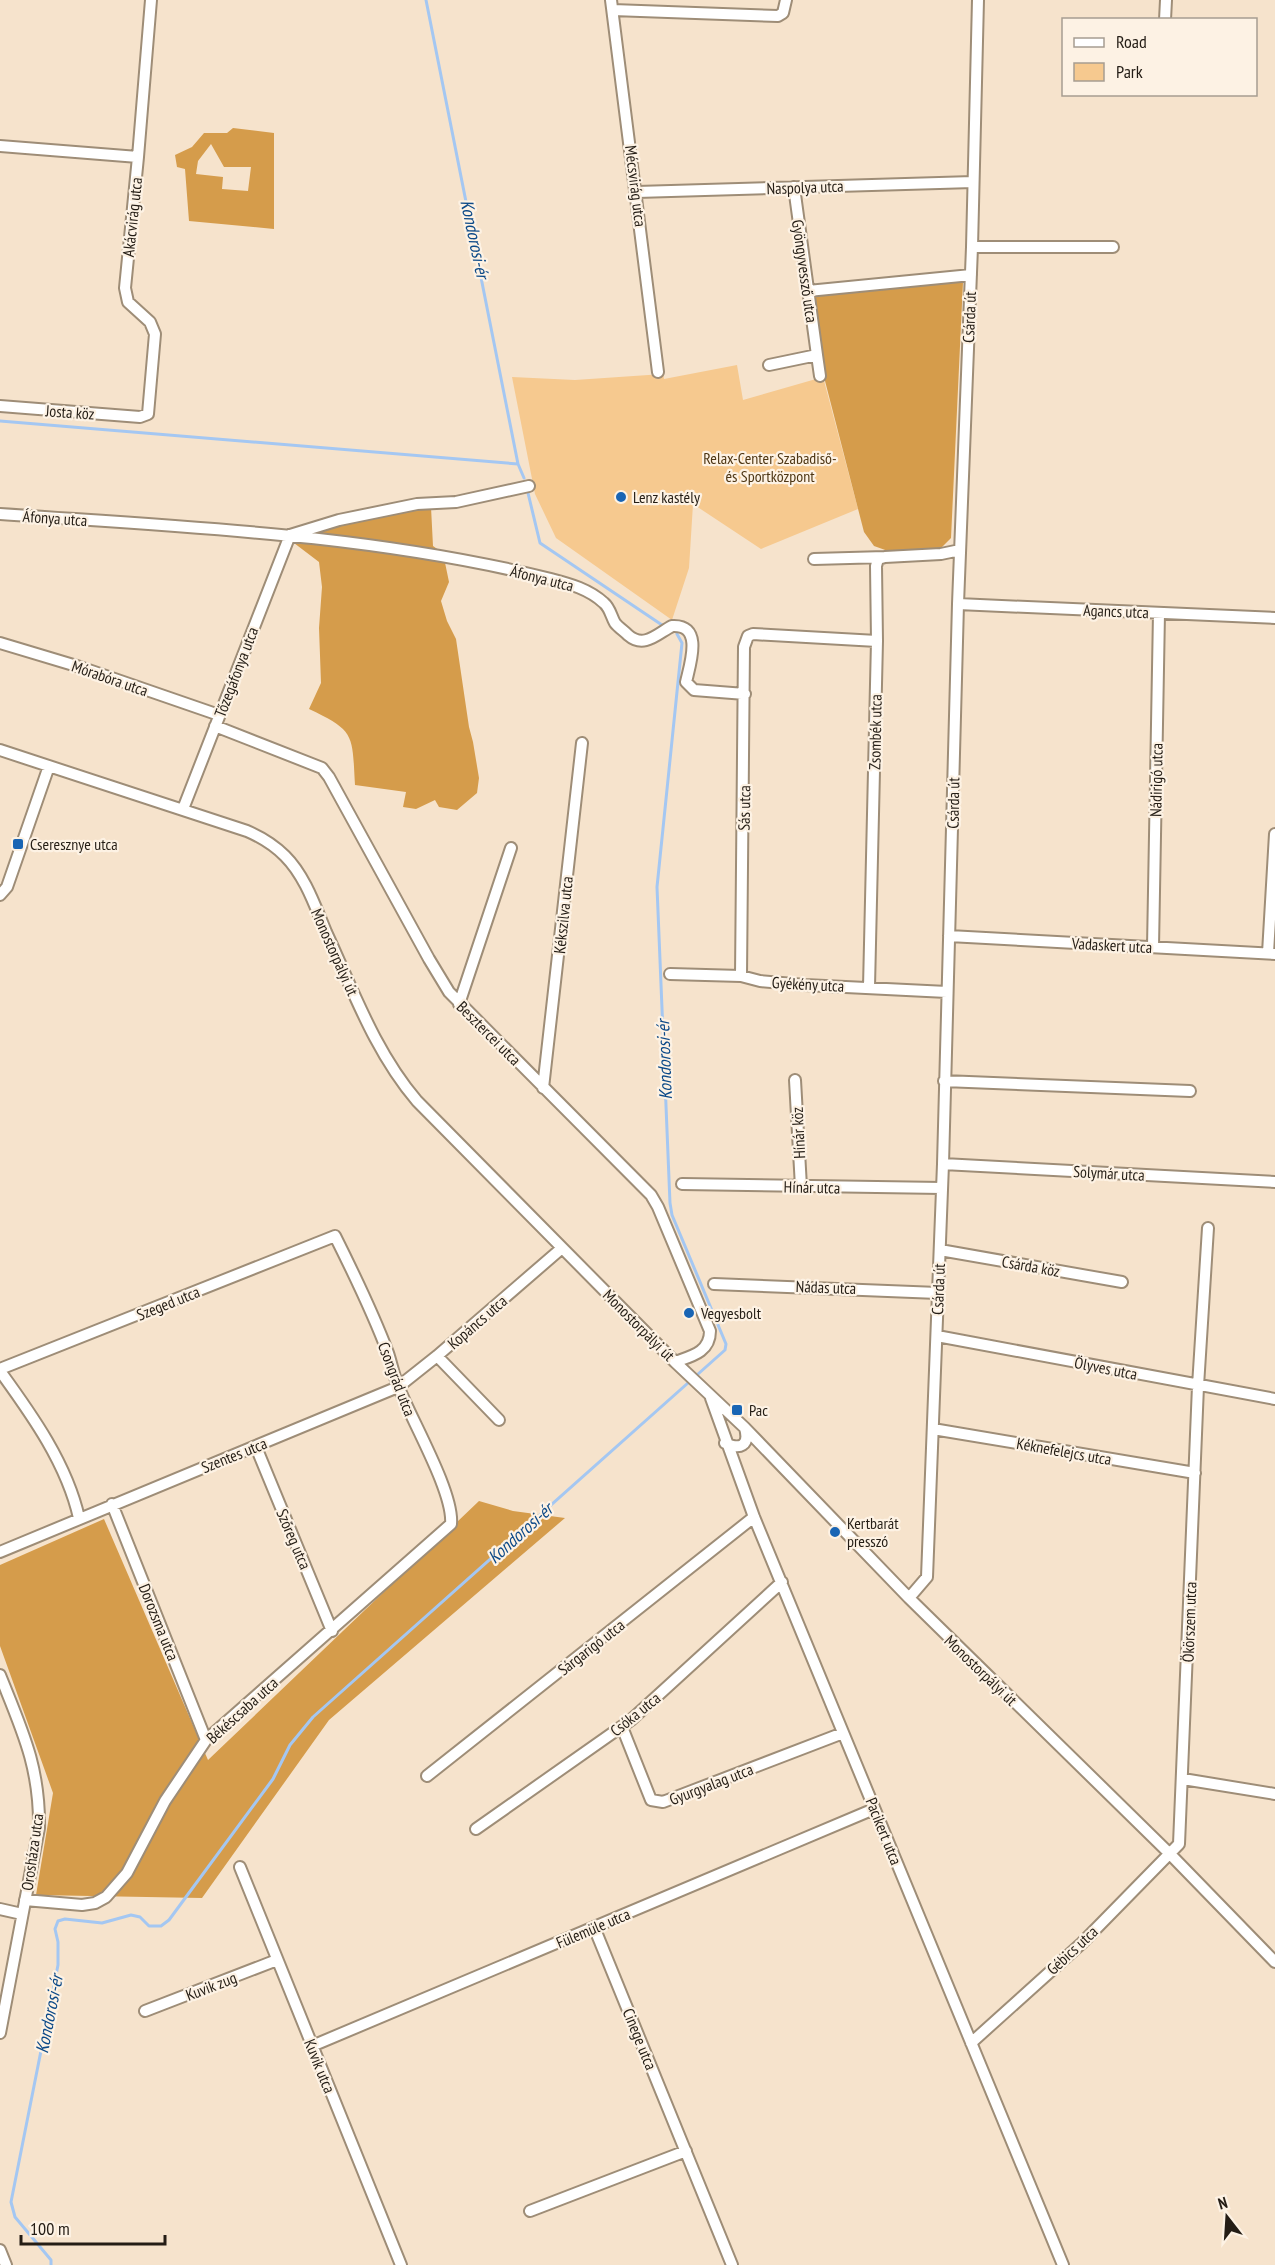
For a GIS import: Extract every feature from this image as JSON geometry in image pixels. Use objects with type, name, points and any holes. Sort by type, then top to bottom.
[{"type":"street","name":"Akácvirág utca","points":[[140,417],[148,414],[155,334],[150,322],[128,302],[125,288],[151,0]]},
{"type":"street","points":[[612,5],[778,16],[783,13],[786,0]]},
{"type":"street","name":"Csárda út","points":[[909,1598],[927,1577],[943,1164],[958,604],[972,247],[978,0]]},
{"type":"street","points":[[1165,18],[1166,0]]},
{"type":"street","name":"Mécsvirág utca","points":[[612,5],[658,372]]},
{"type":"street","points":[[0,146],[138,157]]},
{"type":"street","name":"Naspolya utca","points":[[637,192],[974,182]]},
{"type":"street","name":"Gyöngyvessző utca","points":[[794,188],[820,376]]},
{"type":"street","points":[[972,247],[1113,248]]},
{"type":"street","points":[[808,291],[971,275]]},
{"type":"street","points":[[769,365],[817,355]]},
{"type":"street","name":"Josta köz","points":[[0,406],[140,417]]},
{"type":"street","name":"Áfonya utca","points":[[290,535],[339,520],[387,510],[417,504],[456,502],[529,486]]},
{"type":"street","name":"Áfonya utca","points":[[0,514],[290,535],[458,558],[552,579],[583,588],[606,605],[615,622],[633,639],[644,642],[672,626],[682,627],[688,631],[694,646],[687,682],[694,690],[745,694]]},
{"type":"street","name":"Tőzegáfonya utca","points":[[183,809],[290,535]]},
{"type":"street","points":[[814,559],[941,555],[960,550]]},
{"type":"street","name":"Zsombék utca","points":[[869,987],[877,641],[876,566],[878,559],[885,557]]},
{"type":"street","name":"Agancs utca","points":[[958,604],[1275,618]]},
{"type":"street","name":"Nádirigó utca","points":[[1153,947],[1159,613]]},
{"type":"street","name":"Sás utca","points":[[741,976],[744,647],[746,640],[753,634],[877,641]]},
{"type":"street","name":"Mórabóra utca","points":[[0,643],[80,667],[217,721]]},
{"type":"street","name":"Besztercei utca","points":[[217,721],[322,768],[429,960],[459,1004],[651,1195],[710,1331],[706,1347],[697,1354],[675,1362]]},
{"type":"street","name":"Kékszilva utca","points":[[543,1088],[582,743]]},
{"type":"street","name":"Monostorpályi út","points":[[0,750],[253,834],[273,845],[285,856],[304,883],[370,1029],[401,1083],[675,1362],[745,1428],[909,1598],[1170,1854],[1275,1962]]},
{"type":"street","points":[[0,895],[7,887],[50,766]]},
{"type":"street","points":[[1271,953],[1275,834]]},
{"type":"street","points":[[459,1004],[511,848]]},
{"type":"street","name":"Vadaskert utca","points":[[949,936],[1271,953]]},
{"type":"street","name":"Gyékény utca","points":[[670,974],[741,976],[760,981],[947,992]]},
{"type":"street","name":"Hínár köz","points":[[795,1080],[801,1187]]},
{"type":"street","points":[[944,1081],[1190,1091]]},
{"type":"street","name":"Solymár utca","points":[[943,1164],[1275,1182]]},
{"type":"street","name":"Hínár utca","points":[[682,1184],[942,1188]]},
{"type":"street","name":"Ökörszem utca","points":[[1170,1854],[1179,1844],[1183,1779],[1198,1386],[1208,1228]]},
{"type":"street","name":"Szeged utca","points":[[0,1370],[335,1236]]},
{"type":"street","name":"Csongrád utca","points":[[335,1236],[359,1284],[388,1354],[394,1389],[439,1477],[453,1513],[452,1524]]},
{"type":"street","name":"Kopáncs utca","points":[[394,1389],[437,1356],[562,1248]]},
{"type":"street","name":"Csárda köz","points":[[940,1250],[1122,1281]]},
{"type":"street","name":"Nádas utca","points":[[714,1284],[938,1293]]},
{"type":"street","name":"Ölyves utca","points":[[937,1336],[1275,1399]]},
{"type":"street","points":[[437,1356],[499,1420]]},
{"type":"street","points":[[0,1370],[52,1449],[70,1490],[78,1518]]},
{"type":"street","name":"Szentes utca","points":[[0,1552],[394,1389]]},
{"type":"street","name":"Pacikert utca","points":[[710,1395],[725,1443],[754,1518],[1063,2265]]},
{"type":"street","points":[[725,1443],[734,1447],[741,1446],[746,1442],[745,1428]]},
{"type":"street","name":"Kéknefelejcs utca","points":[[933,1429],[1195,1473]]},
{"type":"street","name":"Szőreg utca","points":[[256,1447],[332,1631]]},
{"type":"street","name":"Dorozsma utca","points":[[112,1504],[206,1740]]},
{"type":"street","name":"Sárgarigó utca","points":[[427,1776],[754,1518]]},
{"type":"street","name":"Békéscsaba utca","points":[[25,1900],[82,1905],[95,1903],[106,1897],[127,1874],[165,1802],[206,1740],[452,1524]]},
{"type":"street","name":"Csóka utca","points":[[476,1829],[622,1727],[782,1582]]},
{"type":"street","name":"Orosháza utca","points":[[0,1675],[25,1737],[34,1767],[39,1798],[39,1828],[0,2033]]},
{"type":"street","name":"Gyurgyalag utca","points":[[622,1727],[651,1800],[663,1803],[843,1733]]},
{"type":"street","points":[[1183,1779],[1275,1794]]},
{"type":"street","name":"Fülemüle utca","points":[[312,2046],[874,1809]]},
{"type":"street","name":"Gébics utca","points":[[971,2043],[1082,1943],[1170,1854]]},
{"type":"street","name":"Kuvik utca","points":[[240,1867],[400,2265]]},
{"type":"street","points":[[0,1910],[22,1914]]},
{"type":"street","name":"Cinege utca","points":[[594,1928],[732,2265]]},
{"type":"street","name":"Kuvik zug","points":[[145,2011],[277,1960]]},
{"type":"street","points":[[530,2211],[686,2151]]},
{"type":"street","points":[[0,2250],[6,2265]]},
{"type":"green space","name":"Relax-Center Szabadiső- és Sportközpont","points":[[737,365],[743,400],[823,377],[858,509],[761,549],[693,504],[689,568],[672,620],[556,538],[535,494],[512,377],[575,380],[663,374],[664,379]]},
{"type":"shaded area","points":[[233,128],[274,133],[274,229],[189,221],[185,169],[177,167],[175,155],[192,147],[204,133],[227,133]],"holes":[[[211,144],[224,167],[251,167],[248,191],[222,189],[223,177],[196,174],[198,161]]]},
{"type":"shaded area","points":[[963,282],[951,538],[941,548],[888,551],[874,546],[864,532],[824,377],[812,297]]},
{"type":"shaded area","points":[[431,507],[433,546],[443,553],[449,582],[441,601],[456,639],[479,778],[477,793],[457,810],[439,807],[435,800],[416,809],[403,807],[406,792],[355,785],[352,745],[348,736],[336,723],[309,709],[321,683],[319,628],[322,587],[319,562],[294,543],[306,533],[378,514]]},
{"type":"shaded area","points":[[479,1501],[513,1511],[565,1518],[329,1720],[202,1898],[36,1895],[53,1793],[0,1646],[0,1565],[104,1519],[208,1760]]},
{"type":"waterway","name":"Kondorosi-ér","points":[[426,0],[518,464],[524,478]]},
{"type":"waterway","points":[[0,421],[518,464]]},
{"type":"waterway","name":"Kondorosi-ér","points":[[528,493],[540,543],[662,625]]},
{"type":"waterway","name":"Kondorosi-ér","points":[[51,2265],[51,2260],[15,2217],[11,2202],[58,1965],[58,1942],[55,1929],[58,1921],[65,1919],[102,1923],[131,1915],[140,1917],[149,1926],[161,1926],[169,1920],[273,1779],[290,1745],[313,1717],[725,1350],[726,1344],[672,1215],[670,1203],[657,887],[682,643],[677,634]]},
{"type":"place","name":"Lenz kastély","points":[[621,497]]},
{"type":"place","name":"Cseresznye utca","points":[[18,844]]},
{"type":"place","name":"Vegyesbolt","points":[[689,1313]]},
{"type":"place","name":"Pac","points":[[737,1410]]},
{"type":"place","name":"Kertbarát presszó","points":[[835,1532]]}]
